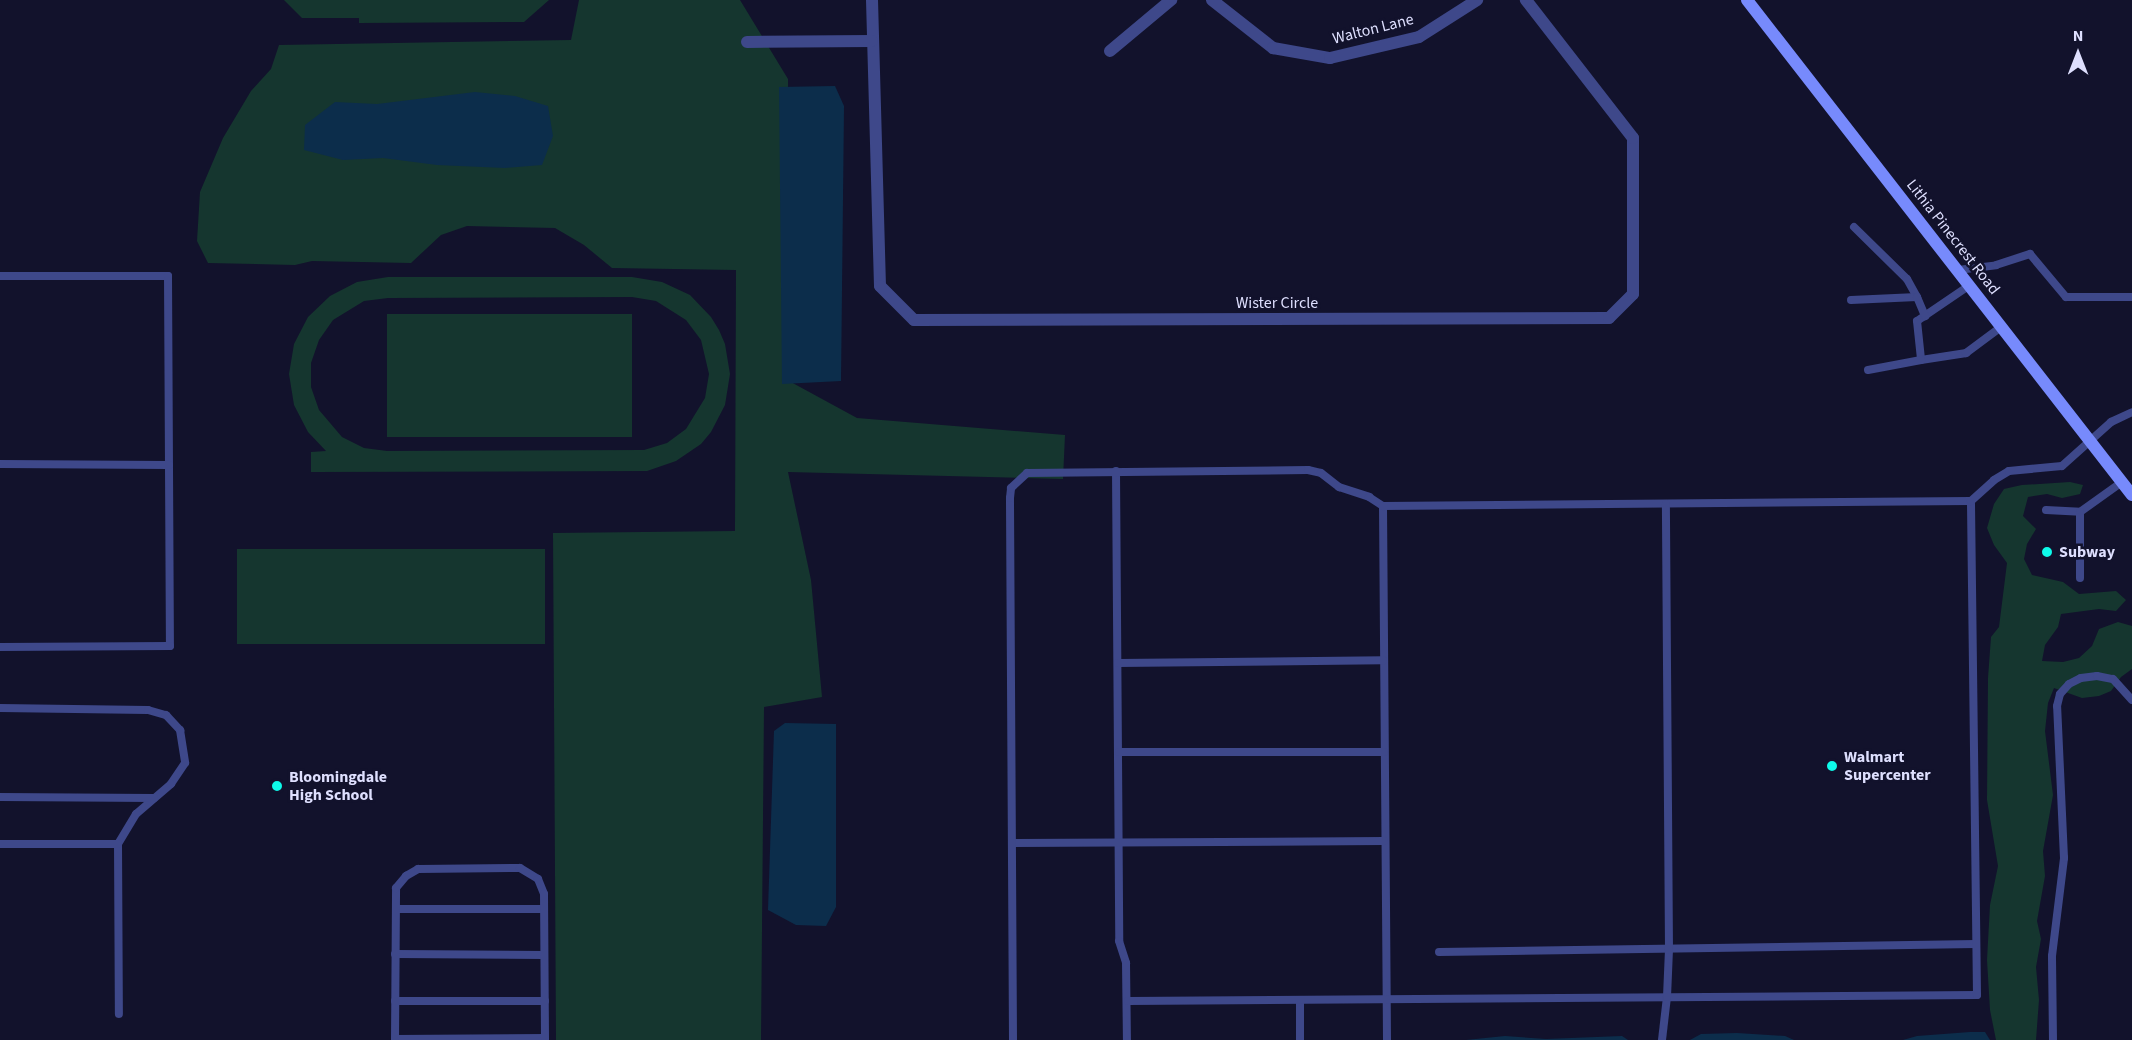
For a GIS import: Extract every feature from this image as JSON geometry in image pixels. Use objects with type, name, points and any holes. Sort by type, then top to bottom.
[{"type":"main road","name":"Lithia Pinecrest Road","points":[[1747,0],[2132,495]]},
{"type":"street","name":"Wister Circle","points":[[872,0],[880,286],[914,320],[1609,318],[1633,294],[1633,138],[1526,0]]},
{"type":"street","points":[[1110,51],[1171,0]]},
{"type":"street","name":"Walton Lane","points":[[1212,0],[1273,48],[1330,58],[1419,37],[1477,0]]},
{"type":"street","points":[[747,42],[872,41]]},
{"type":"lane","points":[[1854,227],[1907,279],[1925,316]]},
{"type":"lane","points":[[1958,270],[1996,265],[2030,254],[2066,297],[2132,297]]},
{"type":"lane","points":[[0,276],[168,276],[170,646],[0,647]]},
{"type":"lane","points":[[1921,360],[1917,321],[1970,285]]},
{"type":"lane","points":[[1851,300],[1917,297]]},
{"type":"lane","points":[[1868,370],[1966,353],[2001,327]]},
{"type":"lane","points":[[1013,1040],[1011,488],[1027,473],[1308,470],[1321,473],[1340,488],[1369,497],[1383,506],[1971,501],[1994,480],[2009,471],[2062,466],[2111,422],[2132,412]]},
{"type":"lane","points":[[0,464],[169,465]]},
{"type":"lane","points":[[1116,471],[1119,941],[1126,963],[1127,1040]]},
{"type":"lane","points":[[2046,510],[2079,512],[2122,482]]},
{"type":"lane","points":[[1128,1001],[1977,995],[1971,501]]},
{"type":"lane","points":[[1662,1040],[1669,950],[1666,504]]},
{"type":"lane","points":[[1383,506],[1387,1040]]},
{"type":"lane","points":[[2079,512],[2080,578]]},
{"type":"lane","points":[[1118,663],[1383,660]]},
{"type":"lane","points":[[2053,1040],[2052,956],[2064,858],[2057,706],[2060,694],[2069,684],[2081,678],[2097,676],[2113,680],[2132,700]]},
{"type":"lane","points":[[0,708],[148,710],[166,715],[180,730],[185,763],[171,784],[136,814],[118,844],[119,1014]]},
{"type":"lane","points":[[1119,752],[1384,752]]},
{"type":"lane","points":[[0,797],[154,798]]},
{"type":"lane","points":[[1012,843],[1384,841]]},
{"type":"lane","points":[[0,844],[118,844]]},
{"type":"lane","points":[[520,868],[538,879],[544,894],[545,1039],[395,1039],[396,909],[396,888],[406,876],[418,869],[520,868]]},
{"type":"lane","points":[[396,909],[544,909]]},
{"type":"lane","points":[[1439,952],[1976,944]]},
{"type":"lane","points":[[395,954],[544,955]]},
{"type":"lane","points":[[1300,1000],[1300,1040]]},
{"type":"lane","points":[[395,1001],[545,1001]]},
{"type":"green space","points":[[284,0],[549,0],[524,22],[359,23],[359,18],[302,18]]},
{"type":"green space","points":[[579,0],[740,0],[788,79],[789,381],[857,418],[1065,435],[1063,479],[788,472],[811,580],[822,697],[764,707],[761,1040],[556,1040],[553,533],[735,531],[736,270],[612,268],[584,245],[555,228],[467,226],[441,235],[411,263],[312,261],[295,265],[208,263],[197,241],[200,192],[223,138],[251,91],[271,69],[279,45],[571,40]]},
{"type":"green space","points":[[388,277],[632,277],[662,282],[690,295],[711,317],[719,330],[725,344],[730,374],[725,405],[711,432],[701,444],[676,461],[647,471],[311,472],[311,452],[326,451],[308,432],[294,405],[289,374],[294,344],[308,317],[330,296],[357,282]],"holes":[[[632,297],[656,301],[686,320],[701,340],[709,374],[705,398],[686,429],[667,443],[644,450],[387,451],[364,448],[342,437],[319,410],[311,387],[311,363],[319,340],[333,320],[364,301],[388,298]]]},
{"type":"green space","points":[[387,314],[632,314],[632,437],[387,437]]},
{"type":"green space","points":[[2070,482],[2083,485],[2080,494],[2062,498],[2047,494],[2028,497],[2023,516],[2036,529],[2027,544],[2024,559],[2032,575],[2063,582],[2079,594],[2116,591],[2126,600],[2116,611],[2099,609],[2061,614],[2058,627],[2045,645],[2042,661],[2063,662],[2079,658],[2092,646],[2099,629],[2118,622],[2132,626],[2132,669],[2121,677],[2111,691],[2099,696],[2082,698],[2054,688],[2048,703],[2045,731],[2053,795],[2043,851],[2045,876],[2037,921],[2041,939],[2036,967],[2039,1000],[2036,1040],[1996,1040],[1990,1010],[1987,960],[1990,905],[1998,866],[1987,800],[1988,678],[1991,637],[1999,627],[2007,563],[1994,545],[1987,528],[1994,504],[2004,489],[2022,485]]},
{"type":"green space","points":[[237,549],[545,549],[545,644],[237,644]]},
{"type":"water","points":[[835,86],[844,106],[841,381],[782,384],[779,87]]},
{"type":"water","points":[[475,92],[515,96],[548,106],[553,136],[542,165],[505,168],[437,165],[383,158],[343,160],[304,150],[305,125],[335,102],[377,104]]},
{"type":"water","points":[[785,723],[836,724],[836,907],[826,926],[796,925],[768,910],[774,731]]},
{"type":"water","points":[[1985,1032],[1990,1040],[1903,1040],[1917,1036]]},
{"type":"water","points":[[1737,1033],[1785,1036],[1794,1040],[1690,1040],[1701,1034]]},
{"type":"water","points":[[1505,1036],[1546,1039],[1622,1036],[1628,1040],[1466,1040]]},
{"type":"place","name":"Subway","points":[[2047,552]]},
{"type":"place","name":"Walmart Supercenter","points":[[1832,766]]},
{"type":"place","name":"Bloomingdale High School","points":[[277,786]]}]
